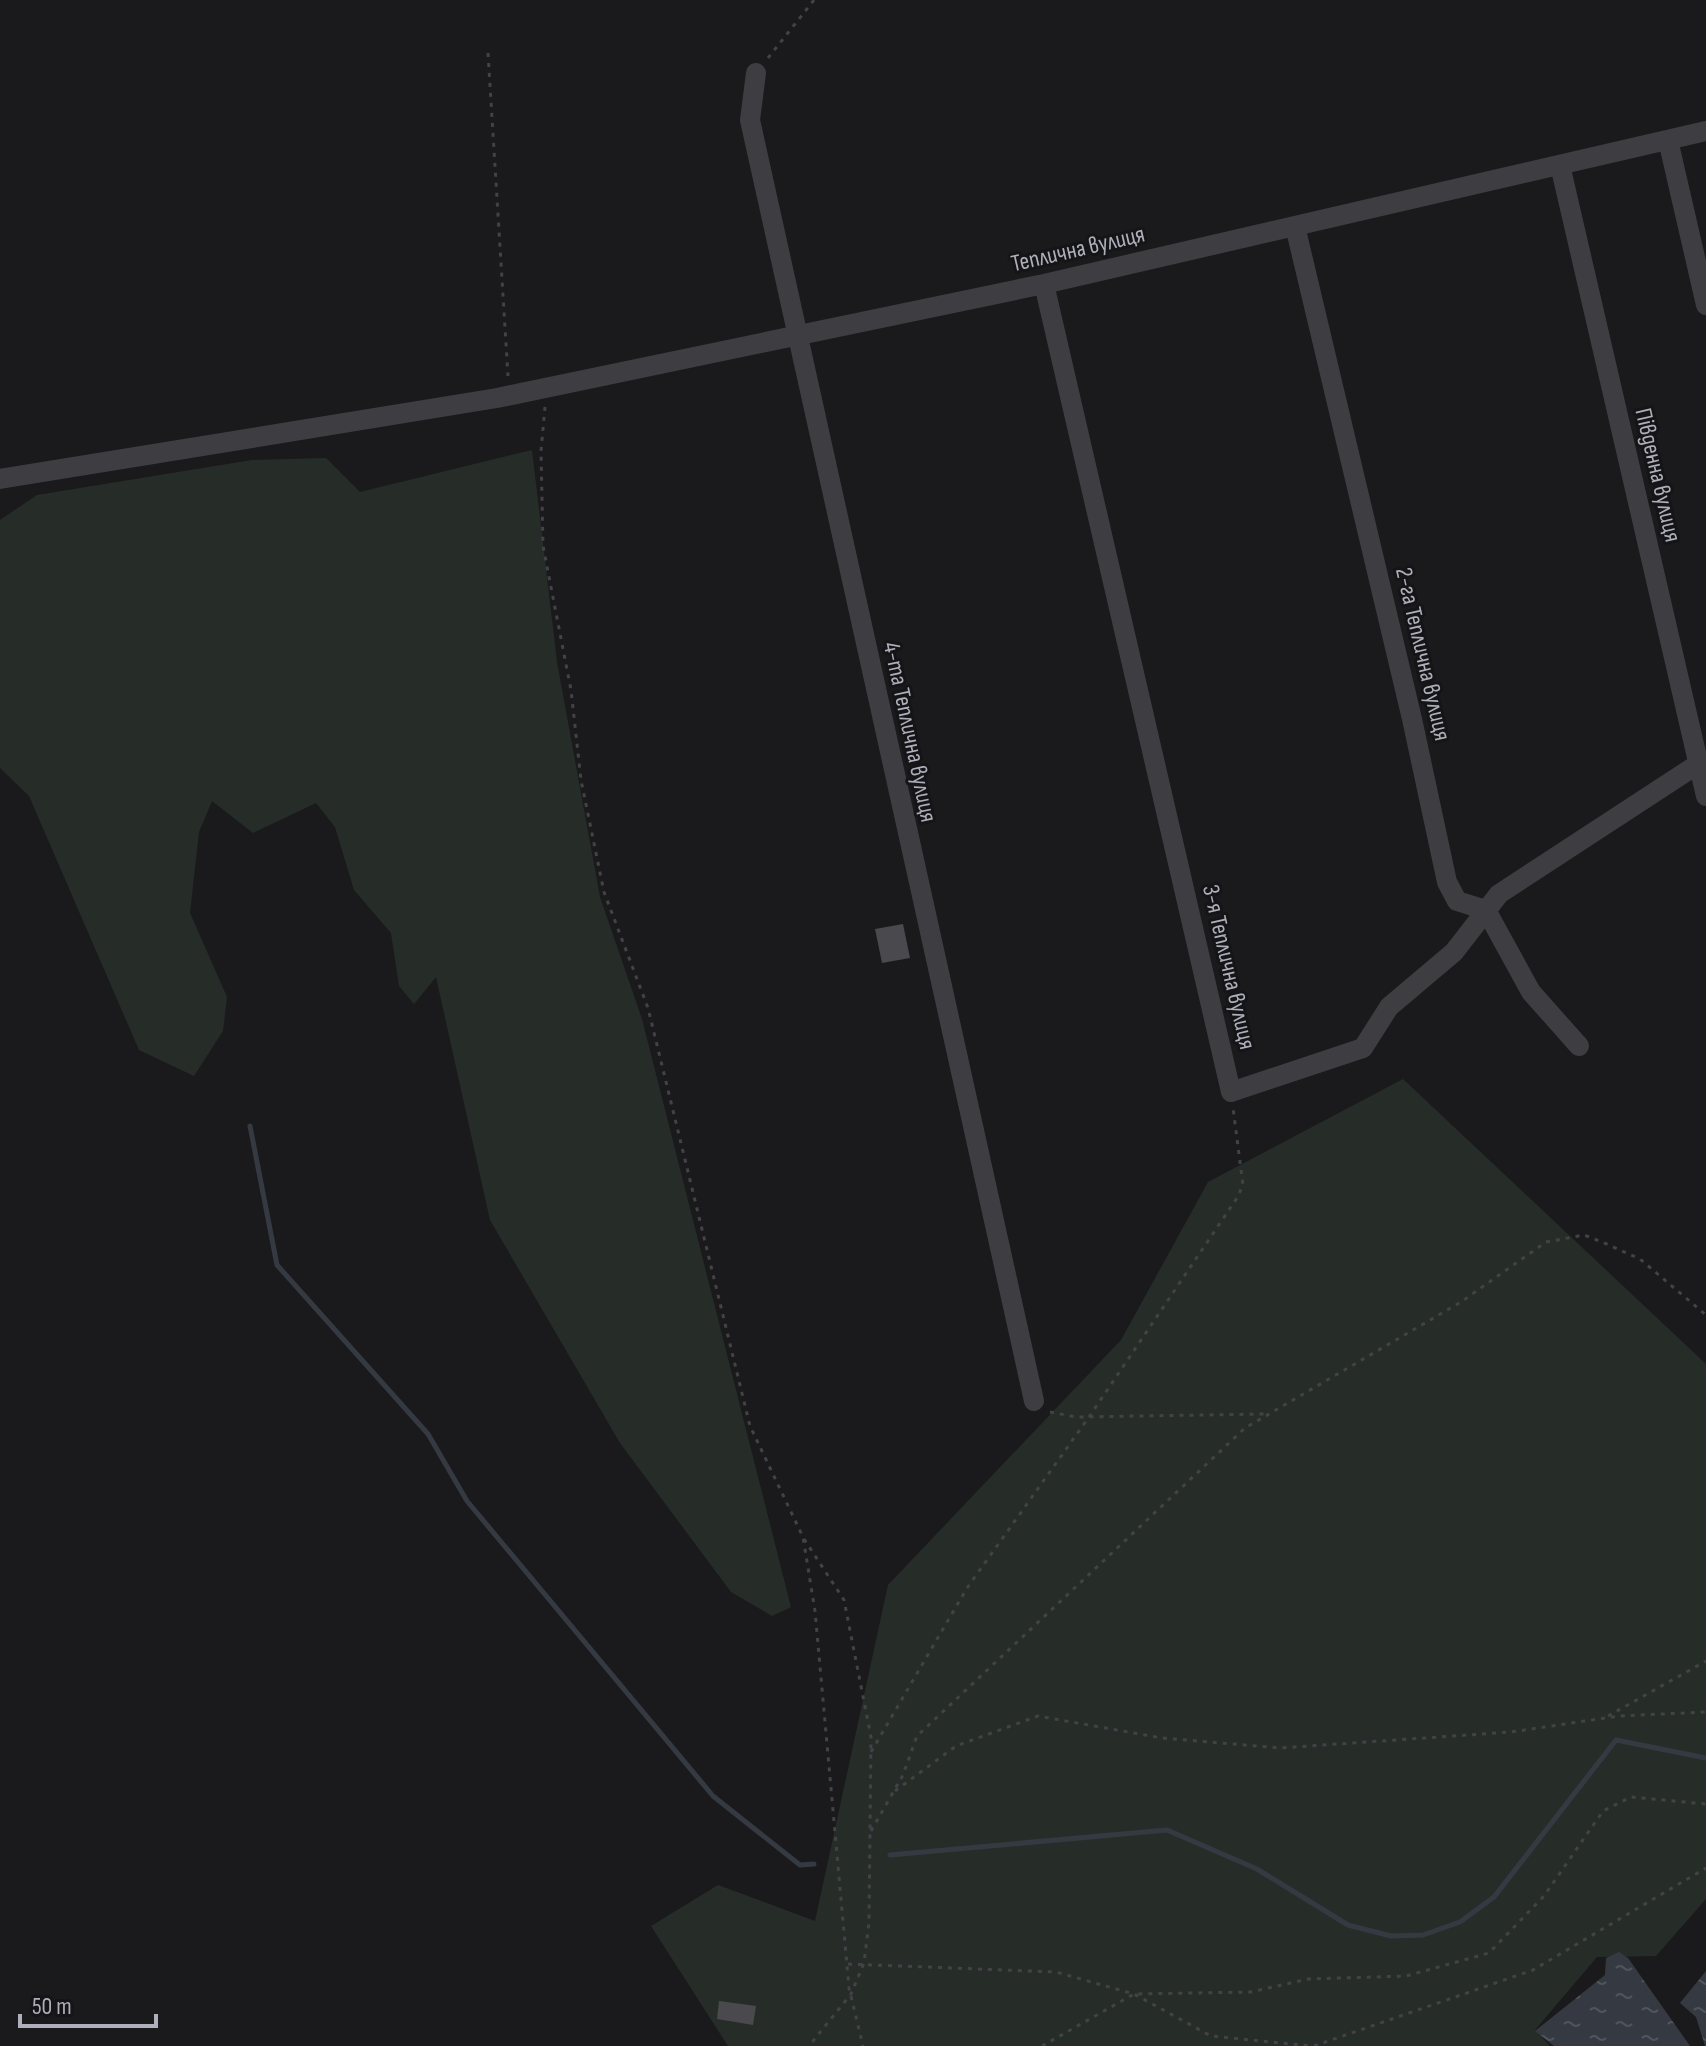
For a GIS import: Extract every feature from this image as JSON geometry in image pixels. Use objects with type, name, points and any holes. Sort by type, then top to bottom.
[{"type":"street","name":"4-та Теплична вулиця","points":[[756,73],[750,120],[1034,1401]]},
{"type":"street","name":"Теплична вулиця","points":[[0,479],[503,397],[1044,284],[1706,131]]},
{"type":"street","points":[[1668,140],[1706,305]]},
{"type":"street","name":"Південна вулиця","points":[[1560,165],[1706,796]]},
{"type":"street","name":"2-га Теплична вулиця","points":[[1295,226],[1412,719],[1447,882],[1457,901],[1486,910]]},
{"type":"street","name":"3-я Теплична вулиця","points":[[1044,284],[1231,1092],[1363,1048],[1389,1007],[1454,952],[1499,894],[1698,764]]},
{"type":"street","points":[[1486,910],[1531,992],[1579,1046]]},
{"type":"path","points":[[756,73],[814,0]]},
{"type":"path","points":[[488,53],[503,397]]},
{"type":"path","points":[[547,387],[541,451],[543,546],[571,690],[581,780],[604,892],[648,1008],[750,1426],[803,1537],[844,1600],[871,1752],[869,1922],[864,1963],[851,1994],[809,2046]]},
{"type":"path","points":[[871,1752],[967,1588],[1089,1417],[1237,1198],[1243,1185],[1231,1092]]},
{"type":"path","points":[[871,1831],[917,1736],[1245,1428],[1461,1302],[1546,1242],[1563,1237],[1584,1235],[1640,1259],[1706,1315]]},
{"type":"path","points":[[1034,1401],[1050,1412],[1089,1417],[1269,1414]]},
{"type":"path","points":[[803,1537],[815,1611],[851,1994],[863,2046]]},
{"type":"path","points":[[1604,1718],[1706,1661]]},
{"type":"path","points":[[892,1793],[956,1746],[1038,1716],[1162,1738],[1280,1748],[1511,1732],[1604,1718],[1706,1712]]},
{"type":"path","points":[[1042,2046],[1134,1994],[1251,1992],[1308,1979],[1406,1976],[1489,1953],[1544,1896],[1603,1811],[1631,1797],[1706,1804]]},
{"type":"path","points":[[848,1964],[1056,1972],[1134,1994],[1211,2036],[1313,2046],[1533,1970],[1706,1868]]},
{"type":"shaded area","points":[[532,450],[557,662],[600,897],[642,1019],[791,1607],[772,1616],[731,1592],[620,1443],[490,1220],[436,977],[414,1004],[399,986],[391,933],[354,890],[335,827],[316,803],[253,833],[212,801],[199,832],[190,913],[227,997],[223,1031],[194,1076],[139,1050],[29,796],[0,768],[0,520],[37,495],[252,460],[326,458],[360,492]]},
{"type":"shaded area","points":[[1403,1079],[1706,1364],[1706,1899],[1656,1956],[1597,1957],[1535,2030],[1550,2046],[728,2046],[651,1926],[718,1885],[815,1921],[888,1585],[1121,1340],[1208,1182]]},
{"type":"water","points":[[1619,1952],[1628,1958],[1690,2046],[1554,2046],[1535,2031],[1605,1975],[1606,1958]]},
{"type":"water","points":[[1706,1971],[1705,2046],[1696,2017],[1680,2003]]},
{"type":"building","points":[[903,924],[910,958],[882,963],[875,929]]},
{"type":"building","points":[[719,2001],[756,2006],[753,2025],[717,2019]]},
{"type":"waterway","points":[[250,1126],[277,1265],[428,1434],[467,1501],[713,1796],[800,1865],[814,1864]]},
{"type":"waterway","points":[[890,1855],[1167,1830],[1257,1869],[1348,1925],[1391,1936],[1423,1935],[1460,1922],[1494,1897],[1616,1740],[1706,1758]]}]
